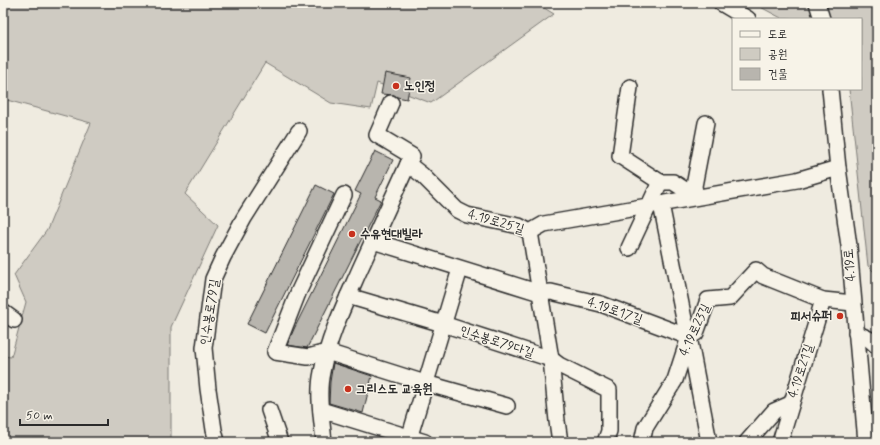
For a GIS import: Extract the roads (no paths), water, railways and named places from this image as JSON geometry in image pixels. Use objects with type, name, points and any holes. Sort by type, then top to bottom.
[{"type":"street","points":[[720,3],[746,18]]},
{"type":"street","points":[[817,3],[822,18]]},
{"type":"street","points":[[630,87],[620,156],[660,182],[673,182],[696,197]]},
{"type":"street","name":"4.19로","points":[[830,90],[838,168],[849,246],[862,441]]},
{"type":"street","name":"4.19로25길","points":[[391,103],[377,136],[412,156],[408,164],[422,175],[457,210],[467,215],[519,226],[530,232],[544,224],[797,180],[838,168]]},
{"type":"street","points":[[696,197],[694,186],[706,123]]},
{"type":"street","name":"인수봉로79길","points":[[217,442],[208,389],[204,348],[213,279],[222,257],[244,218],[299,131]]},
{"type":"street","points":[[324,442],[321,410],[321,373],[327,352],[348,296],[408,164]]},
{"type":"street","points":[[629,248],[655,205],[660,182]]},
{"type":"street","points":[[344,195],[298,293],[275,352],[308,357],[327,352],[426,383],[507,406]]},
{"type":"street","points":[[655,205],[689,337],[710,442]]},
{"type":"street","points":[[530,232],[551,359],[560,442]]},
{"type":"street","points":[[373,241],[540,293]]},
{"type":"street","name":"인수봉로79다길","points":[[409,440],[460,268]]},
{"type":"street","name":"4.19로23길","points":[[642,442],[646,428],[674,380],[689,337],[696,333],[708,300],[730,298],[756,270],[763,276],[823,300],[853,303]]},
{"type":"street","name":"4.19로17길","points":[[540,293],[556,294],[601,304],[689,337]]},
{"type":"street","points":[[348,296],[443,324]]},
{"type":"street","name":"4.19로21길","points":[[780,442],[790,404],[823,300]]},
{"type":"street","name":"인수봉로79다길","points":[[443,324],[551,359]]},
{"type":"street","points":[[856,333],[869,339],[877,346]]},
{"type":"street","points":[[551,359],[559,365],[609,390],[609,431],[605,442]]},
{"type":"street","points":[[747,442],[774,411],[790,404]]},
{"type":"street","points":[[269,410],[280,442]]},
{"type":"street","points":[[321,410],[409,440],[425,442]]},
{"type":"place","name":"노인정","points":[[396,86]]},
{"type":"place","name":"수유현대빌라","points":[[352,234]]},
{"type":"place","name":"피서슈퍼","points":[[840,316]]},
{"type":"place","name":"그리스도 교육원","points":[[348,389]]}]
